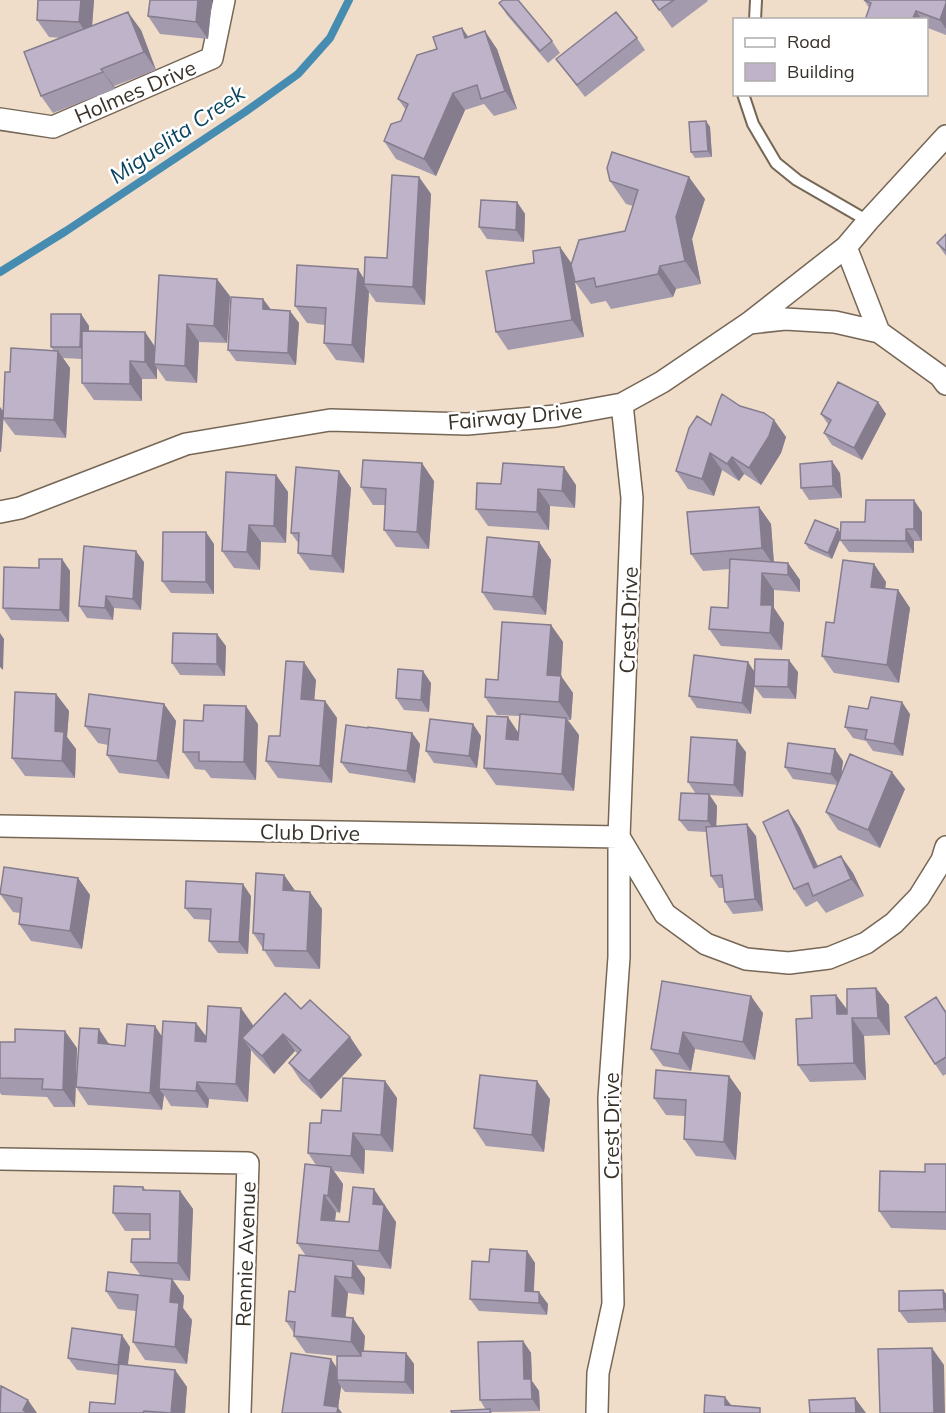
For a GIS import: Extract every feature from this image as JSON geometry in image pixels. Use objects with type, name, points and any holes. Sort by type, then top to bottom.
[{"type":"street","name":"Holmes Drive","points":[[0,119],[53,127],[212,58],[224,0]]},
{"type":"street","name":"Fairway Drive","points":[[0,513],[20,508],[186,444],[197,442],[330,420],[467,424],[556,416],[622,404],[662,382],[749,323],[846,247],[946,136]]},
{"type":"street","points":[[846,247],[879,332]]},
{"type":"street","points":[[749,323],[785,319],[835,322],[879,332],[940,376],[946,384]]},
{"type":"street","name":"Crest Drive","points":[[597,1413],[598,1373],[614,1304],[609,1098],[619,957],[620,837],[632,498],[622,404]]},
{"type":"street","name":"Club Drive","points":[[0,826],[620,837]]},
{"type":"street","points":[[620,837],[665,914],[706,944],[746,959],[789,963],[829,958],[866,943],[894,923],[919,897],[942,860],[946,848]]},
{"type":"street","name":"Rennie Avenue","points":[[0,1158],[248,1163],[240,1413]]},
{"type":"lane","points":[[755,18],[756,0]]},
{"type":"lane","points":[[744,96],[753,124],[776,162],[797,180],[868,221]]},
{"type":"building","points":[[38,0],[81,0],[79,22],[37,20]]},
{"type":"building","points":[[150,0],[198,0],[196,22],[148,16]]},
{"type":"building","points":[[503,0],[518,0],[552,41],[540,51],[499,3]]},
{"type":"building","points":[[652,0],[674,0],[659,10]]},
{"type":"building","points":[[864,0],[946,0],[940,20],[916,11],[913,18],[866,18],[871,3]]},
{"type":"building","points":[[128,12],[144,52],[101,69],[103,72],[41,96],[24,52]]},
{"type":"building","points":[[616,12],[637,38],[577,85],[556,59]]},
{"type":"building","points":[[462,28],[465,38],[485,31],[505,91],[481,99],[477,85],[453,93],[424,159],[384,141],[391,124],[401,121],[408,104],[398,99],[417,55],[437,49],[433,37]]},
{"type":"building","points":[[706,121],[708,151],[691,152],[689,122]]},
{"type":"building","points":[[612,152],[689,177],[676,217],[685,261],[660,266],[658,274],[596,287],[594,278],[575,282],[571,265],[579,240],[625,231],[638,190],[610,181],[607,168]]},
{"type":"building","points":[[392,175],[419,177],[413,287],[364,284],[365,257],[387,258]]},
{"type":"building","points":[[481,200],[517,202],[516,230],[479,227]]},
{"type":"building","points":[[946,234],[946,251],[937,243]]},
{"type":"building","points":[[560,247],[572,320],[496,332],[486,271],[534,263],[533,251]]},
{"type":"building","points":[[297,265],[358,269],[352,345],[324,343],[326,308],[295,306]]},
{"type":"building","points":[[159,275],[217,279],[214,326],[187,324],[185,366],[154,364]]},
{"type":"building","points":[[231,297],[263,299],[263,309],[290,311],[288,353],[228,350]]},
{"type":"building","points":[[51,314],[81,314],[80,347],[51,347]]},
{"type":"building","points":[[82,331],[145,332],[145,362],[130,361],[130,384],[82,383]]},
{"type":"building","points":[[11,348],[58,351],[54,420],[3,418],[5,372],[10,372]]},
{"type":"building","points":[[838,382],[878,402],[854,448],[824,433],[831,420],[821,414]]},
{"type":"building","points":[[722,394],[740,406],[764,413],[774,420],[769,436],[749,468],[732,457],[727,464],[710,453],[702,479],[676,471],[689,428],[697,416],[711,425]]},
{"type":"building","points":[[363,460],[422,463],[417,532],[384,530],[386,489],[361,487]]},
{"type":"building","points":[[832,461],[833,486],[801,488],[800,464]]},
{"type":"building","points":[[503,463],[564,467],[562,491],[538,489],[537,512],[476,509],[477,483],[501,484]]},
{"type":"building","points":[[296,467],[339,471],[332,556],[298,553],[299,533],[291,533]]},
{"type":"building","points":[[226,472],[276,475],[274,526],[249,525],[247,552],[222,551]]},
{"type":"building","points":[[866,500],[914,500],[914,529],[906,529],[906,541],[840,540],[841,522],[865,522]]},
{"type":"building","points":[[759,507],[762,548],[691,554],[687,512]]},
{"type":"building","points":[[815,520],[838,529],[828,553],[805,543]]},
{"type":"building","points":[[163,532],[206,532],[206,582],[162,581]]},
{"type":"building","points":[[487,537],[539,542],[533,597],[482,592]]},
{"type":"building","points":[[84,546],[136,551],[133,599],[106,596],[105,608],[79,606]]},
{"type":"building","points":[[39,559],[62,559],[60,610],[3,608],[4,567],[39,568]]},
{"type":"building","points":[[730,559],[788,563],[788,575],[762,573],[761,605],[772,605],[770,633],[709,629],[711,607],[728,608]]},
{"type":"building","points":[[843,560],[874,564],[871,587],[898,590],[887,665],[822,656],[826,622],[834,623]]},
{"type":"building","points":[[502,622],[551,625],[547,675],[561,676],[559,702],[485,697],[486,679],[498,680]]},
{"type":"building","points":[[173,633],[217,634],[217,664],[172,663]]},
{"type":"building","points":[[694,655],[748,662],[742,703],[689,696]]},
{"type":"building","points":[[755,659],[789,660],[788,687],[754,686]]},
{"type":"building","points":[[286,661],[304,662],[301,699],[325,701],[320,766],[266,761],[269,736],[280,736]]},
{"type":"building","points":[[398,669],[423,671],[421,700],[396,698]]},
{"type":"building","points":[[15,692],[56,694],[55,731],[64,732],[62,761],[12,758]]},
{"type":"building","points":[[89,694],[164,704],[157,761],[107,755],[110,729],[85,726]]},
{"type":"building","points":[[871,697],[902,702],[894,744],[865,739],[867,730],[845,727],[849,706],[868,709]]},
{"type":"building","points":[[204,705],[246,706],[244,762],[199,761],[199,752],[183,752],[184,720],[203,721]]},
{"type":"building","points":[[520,714],[566,718],[562,774],[484,768],[487,716],[508,717],[506,739],[518,740]]},
{"type":"building","points":[[430,719],[473,724],[469,756],[426,751]]},
{"type":"building","points":[[346,725],[412,733],[407,771],[341,762]]},
{"type":"building","points":[[691,737],[737,740],[734,785],[688,782]]},
{"type":"building","points":[[788,743],[835,749],[831,774],[785,767]]},
{"type":"building","points":[[850,754],[892,772],[868,830],[826,812]]},
{"type":"building","points":[[681,793],[709,794],[708,821],[679,820]]},
{"type":"building","points":[[788,810],[814,868],[841,856],[851,879],[813,896],[808,883],[794,889],[763,822]]},
{"type":"building","points":[[747,824],[755,899],[725,902],[722,875],[711,876],[706,827]]},
{"type":"building","points":[[4,867],[78,878],[70,931],[19,924],[22,898],[0,894]]},
{"type":"building","points":[[256,873],[284,875],[283,890],[310,892],[307,951],[263,950],[264,934],[253,933]]},
{"type":"building","points":[[186,881],[243,884],[239,942],[209,941],[211,909],[185,908]]},
{"type":"building","points":[[662,981],[751,996],[743,1042],[683,1032],[679,1054],[651,1049]]},
{"type":"building","points":[[876,988],[878,1018],[852,1018],[854,1063],[798,1065],[796,1019],[812,1018],[811,996],[836,995],[837,1014],[847,1014],[847,989]]},
{"type":"building","points":[[285,993],[301,1009],[310,1000],[350,1037],[309,1081],[289,1063],[301,1050],[283,1034],[262,1056],[242,1038]]},
{"type":"building","points":[[936,997],[946,1013],[946,1057],[935,1064],[905,1017]]},
{"type":"building","points":[[208,1006],[241,1008],[236,1084],[197,1082],[196,1091],[159,1089],[163,1021],[196,1023],[195,1041],[206,1042]]},
{"type":"building","points":[[127,1024],[155,1026],[150,1093],[76,1087],[80,1028],[99,1029],[98,1043],[125,1046]]},
{"type":"building","points":[[15,1029],[65,1031],[63,1090],[42,1089],[43,1079],[0,1078],[0,1042],[15,1042]]},
{"type":"building","points":[[656,1070],[729,1076],[724,1142],[684,1139],[686,1100],[654,1098]]},
{"type":"building","points":[[480,1075],[537,1081],[532,1135],[474,1128]]},
{"type":"building","points":[[343,1078],[385,1081],[381,1135],[353,1133],[351,1156],[308,1153],[310,1123],[321,1123],[322,1110],[341,1111]]},
{"type":"building","points":[[305,1164],[331,1167],[328,1196],[324,1195],[321,1220],[349,1222],[353,1187],[374,1189],[373,1204],[384,1205],[379,1251],[297,1243]]},
{"type":"building","points":[[925,1164],[946,1164],[946,1212],[879,1211],[880,1171],[925,1172]]},
{"type":"building","points":[[114,1186],[180,1191],[178,1263],[131,1262],[132,1239],[150,1239],[150,1214],[113,1213]]},
{"type":"building","points":[[490,1249],[527,1251],[525,1291],[539,1292],[539,1303],[470,1299],[472,1261],[489,1262]]},
{"type":"building","points":[[299,1255],[353,1261],[352,1278],[335,1276],[332,1316],[353,1318],[351,1342],[294,1336],[295,1322],[286,1321],[289,1291],[295,1292]]},
{"type":"building","points":[[108,1272],[172,1279],[170,1302],[179,1303],[175,1347],[133,1342],[138,1295],[106,1291]]},
{"type":"building","points":[[943,1290],[944,1309],[899,1311],[899,1291]]},
{"type":"building","points":[[72,1328],[122,1335],[118,1365],[68,1358]]},
{"type":"building","points":[[523,1341],[524,1379],[531,1379],[532,1399],[480,1400],[478,1342]]},
{"type":"building","points":[[932,1348],[934,1413],[880,1413],[878,1349]]},
{"type":"building","points":[[361,1351],[406,1353],[405,1382],[337,1380],[337,1356],[361,1356]]},
{"type":"building","points":[[291,1353],[331,1359],[324,1405],[338,1407],[337,1413],[282,1413]]},
{"type":"building","points":[[119,1364],[175,1370],[171,1413],[144,1411],[143,1413],[89,1413],[90,1402],[115,1404]]},
{"type":"building","points":[[1,1386],[28,1400],[23,1410],[28,1413],[0,1413]]},
{"type":"building","points":[[705,1395],[725,1397],[725,1405],[760,1408],[760,1413],[704,1413]]},
{"type":"building","points":[[855,1398],[856,1413],[810,1413],[809,1400]]},
{"type":"building","points":[[490,1409],[490,1413],[452,1413],[451,1411]]},
{"type":"waterway","name":"Miguelita Creek","points":[[0,272],[66,231],[298,74],[330,38],[349,0]]}]
